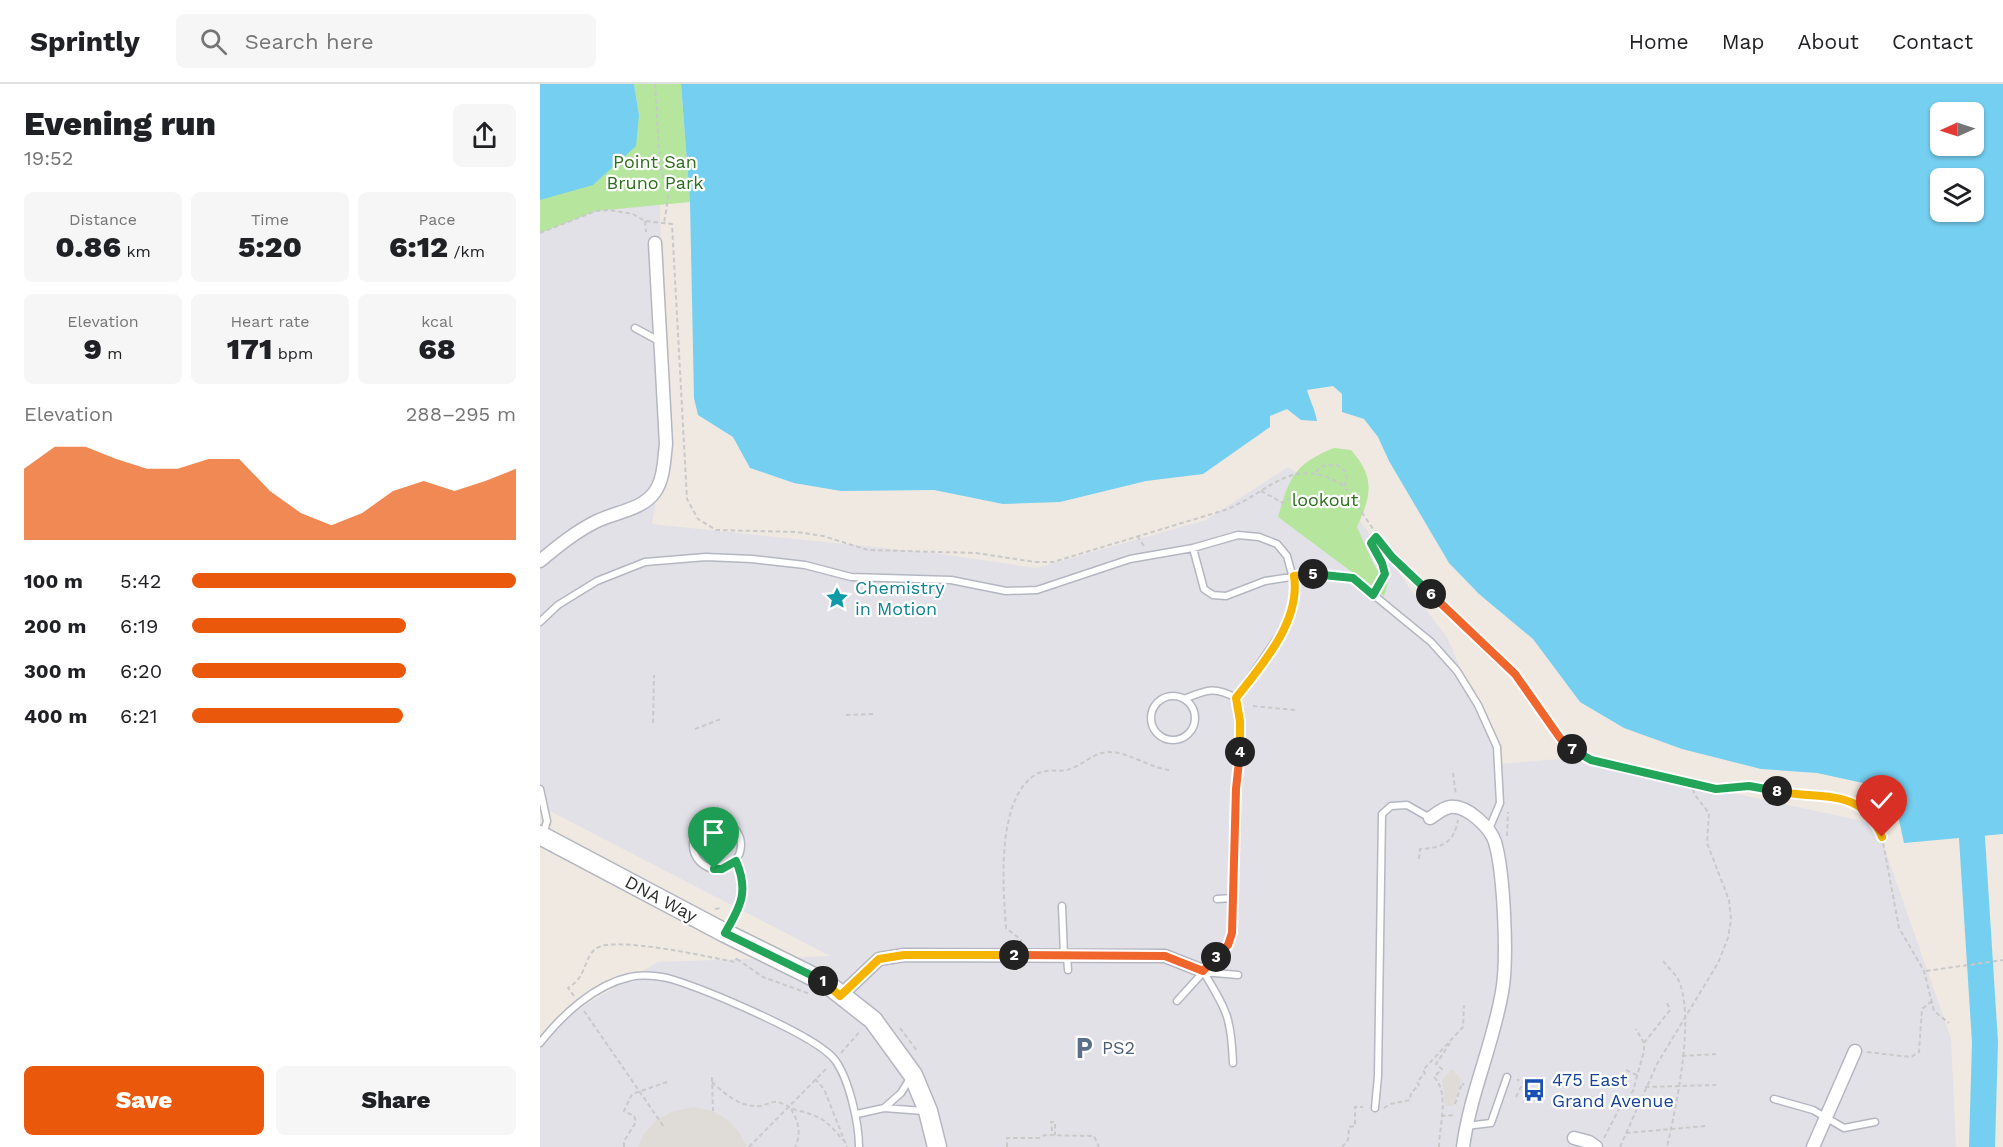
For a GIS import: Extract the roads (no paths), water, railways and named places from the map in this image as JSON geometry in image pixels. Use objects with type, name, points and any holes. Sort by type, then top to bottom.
[{"type":"main road","name":"DNA Way","points":[[541,836],[725,933],[826,983],[873,1020],[913,1075],[928,1111],[937,1147]]},
{"type":"street","points":[[540,561],[568,537],[596,522],[640,505],[656,491],[663,471],[666,444],[659,341],[656,243]]},
{"type":"street","points":[[1430,818],[1449,807],[1454,807],[1479,819],[1488,830],[1498,856],[1504,936],[1503,989],[1494,1031],[1463,1120],[1463,1147]]},
{"type":"street","points":[[840,996],[879,959],[904,955],[1165,956],[1203,971]]},
{"type":"street","points":[[1814,1147],[1824,1117],[1855,1051]]},
{"type":"street","points":[[1574,1138],[1589,1142],[1595,1147]]},
{"type":"lane","points":[[635,328],[659,341]]},
{"type":"lane","points":[[540,622],[558,604],[597,581],[645,562],[706,557],[752,559],[805,565],[851,577],[951,580],[1006,591],[1037,590],[1130,559],[1193,548],[1238,535],[1259,537],[1277,544],[1287,556],[1296,589],[1287,624],[1236,698],[1240,721],[1240,754],[1236,789],[1232,933],[1228,945],[1177,1001]]},
{"type":"lane","points":[[1193,548],[1204,589],[1213,595],[1226,596],[1265,580],[1294,576],[1327,574],[1353,578],[1437,649],[1457,671],[1489,726],[1497,747],[1500,778],[1499,808],[1488,830]]},
{"type":"lane","points":[[1184,699],[1193,708],[1194,727],[1180,740],[1161,737],[1152,727],[1154,707],[1171,696],[1184,699],[1209,689],[1225,692],[1236,698]]},
{"type":"lane","points":[[540,789],[547,821],[541,836]]},
{"type":"lane","points":[[1378,1108],[1382,814],[1391,806],[1407,806],[1430,818]]},
{"type":"lane","points":[[725,933],[737,912],[745,882],[736,861],[742,845],[736,829],[722,821],[714,820],[700,827],[693,841],[693,849],[700,863],[707,867],[722,869],[736,861]]},
{"type":"lane","points":[[1217,899],[1233,898]]},
{"type":"lane","points":[[1062,906],[1068,970]]},
{"type":"lane","points":[[1203,971],[1238,975]]},
{"type":"lane","points":[[1203,971],[1227,1012],[1231,1024],[1233,1063]]},
{"type":"lane","points":[[540,1043],[556,1022],[597,990],[632,976],[669,978],[772,1020],[834,1059],[857,1114],[859,1147]]},
{"type":"lane","points":[[884,1108],[901,1093],[913,1075]]},
{"type":"lane","points":[[1463,1120],[1491,1123],[1508,1077]]},
{"type":"lane","points":[[1774,1099],[1796,1103],[1844,1128],[1875,1122]]},
{"type":"lane","points":[[857,1114],[884,1108],[928,1111]]},
{"type":"water","points":[[540,84],[634,84],[639,115],[636,146],[593,185],[540,200]]},
{"type":"water","points":[[681,84],[2003,84],[2003,834],[1904,843],[1895,802],[1886,788],[1817,773],[1761,769],[1682,749],[1624,728],[1580,702],[1533,639],[1479,594],[1449,563],[1389,461],[1378,437],[1364,419],[1342,412],[1342,394],[1333,386],[1307,390],[1317,421],[1301,420],[1287,409],[1270,416],[1270,427],[1203,474],[1146,481],[1060,502],[1003,504],[934,490],[841,491],[794,483],[750,468],[733,437],[698,415],[694,398],[690,202]]},
{"type":"waterway","points":[[1972,838],[1985,1042],[1982,1147]]},
{"type":"place","name":"Chemistry in Motion","points":[[837,598]]},
{"type":"place","name":"PS2","points":[[1084,1048]]},
{"type":"place","name":"475 East Grand Avenue","points":[[1534,1090]]},
{"type":"park label","name":"Point San Bruno Park","points":[[655,172]]},
{"type":"park label","name":"lookout","points":[[1325,500]]}]
